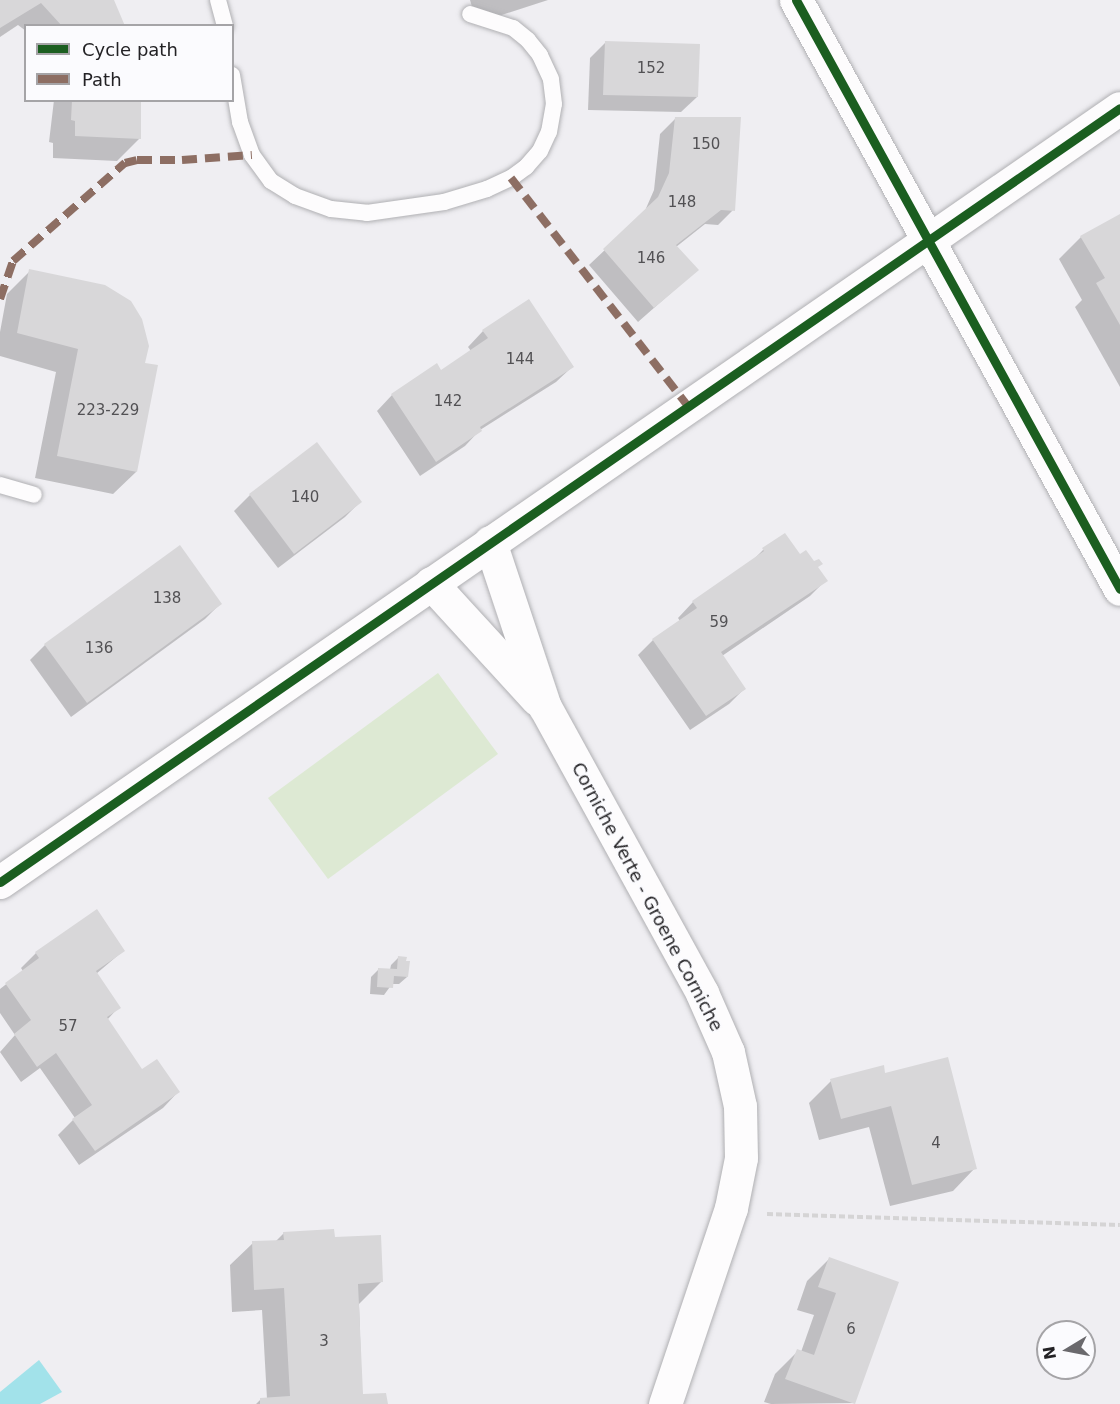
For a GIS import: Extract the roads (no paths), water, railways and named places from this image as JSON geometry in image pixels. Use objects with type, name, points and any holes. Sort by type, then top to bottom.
[{"type":"street","points":[[796,0],[930,239],[1120,589]]},
{"type":"street","points":[[0,882],[1120,108]]},
{"type":"street","name":"Corniche Verte - Groene Corniche","points":[[490,542],[544,707],[702,993],[728,1052],[740,1106],[741,1147],[731,1208],[665,1404]]},
{"type":"street","name":"Corniche Verte - Groene Corniche","points":[[431,583],[544,707]]},
{"type":"lane","points":[[218,0],[224,24]]},
{"type":"lane","points":[[234,87],[240,122],[252,155],[271,181],[295,196],[331,209],[367,213],[444,202],[487,189],[511,178],[526,167],[540,151],[549,132],[554,104],[551,79],[540,55],[528,40],[513,28],[470,14]]},
{"type":"lane","points":[[0,485],[34,495]]},
{"type":"water","points":[[39,1360],[62,1392],[40,1404],[0,1404],[0,1392]]}]
